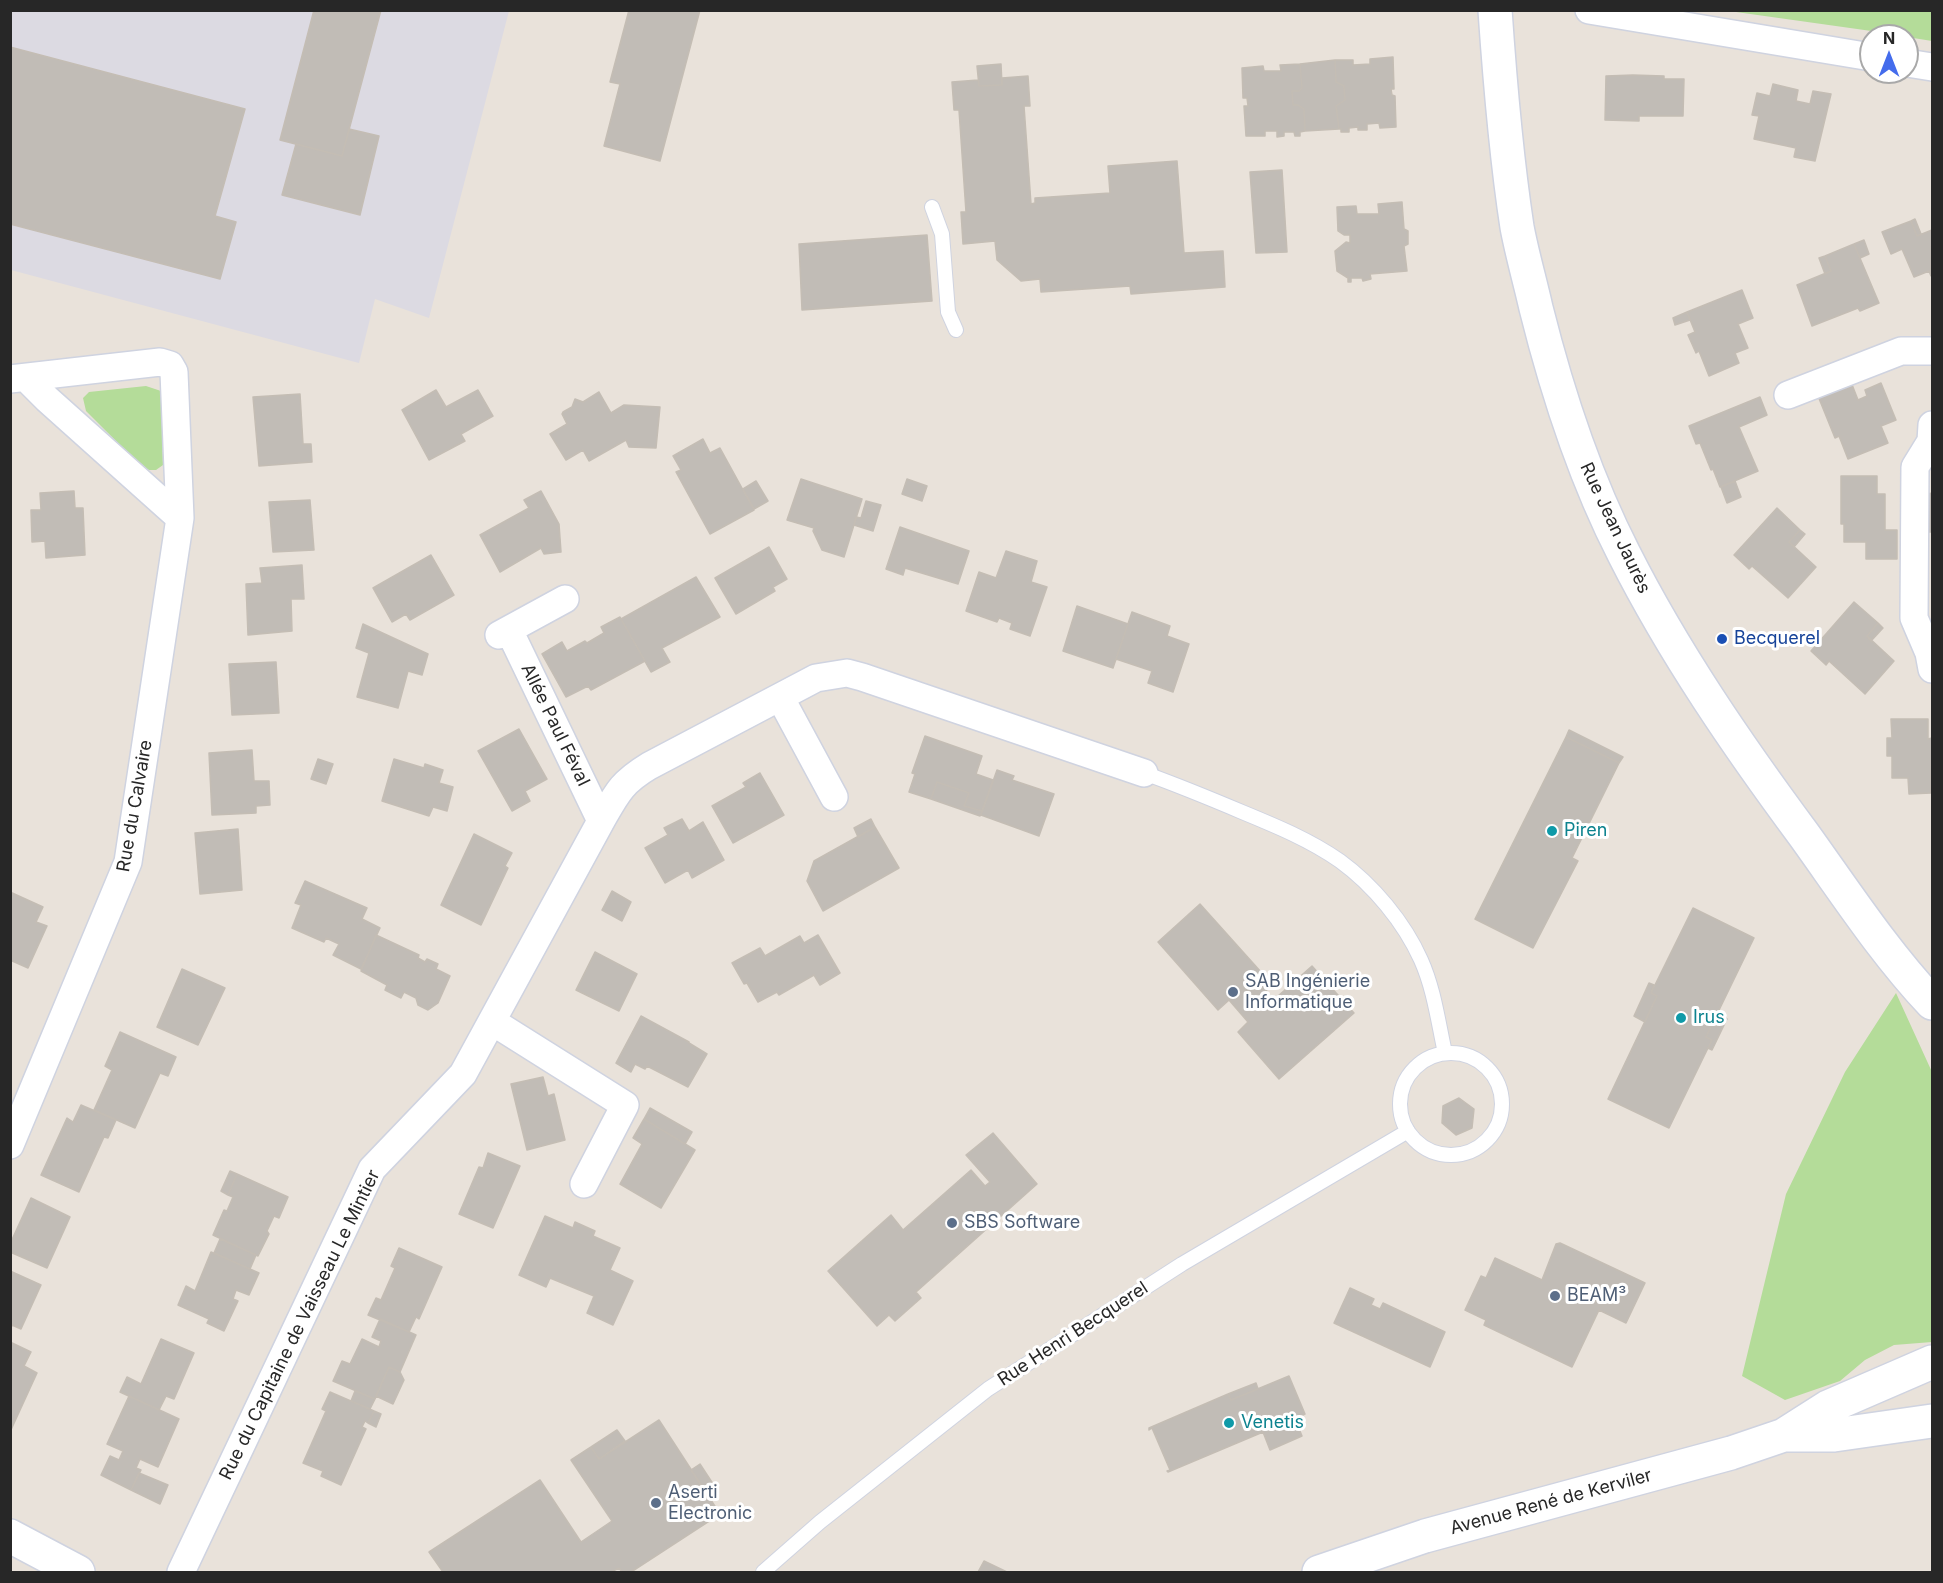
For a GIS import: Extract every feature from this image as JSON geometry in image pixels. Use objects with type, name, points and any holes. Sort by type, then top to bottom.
[{"type":"main road","name":"Rue Jean Jaurès","points":[[1495,10],[1502,103],[1518,228],[1550,363],[1566,417],[1623,552],[1660,621],[1778,801],[1906,975],[1932,1003]]},
{"type":"main road","name":"Rue Jean Jaurès","points":[[1906,975],[1932,1025]]},
{"type":"main road","name":"Avenue René de Kerviler","points":[[1319,1572],[1425,1536],[1731,1453],[1784,1435],[1828,1407],[1932,1362]]},
{"type":"main road","name":"Avenue René de Kerviler","points":[[1784,1435],[1834,1435],[1932,1420]]},
{"type":"main road","points":[[10,1536],[78,1572]]},
{"type":"street","points":[[1589,10],[1859,55]]},
{"type":"street","points":[[1788,395],[1901,351],[1932,351]]},
{"type":"street","name":"Rue du Calvaire","points":[[10,1145],[128,862],[180,518],[174,372],[170,364],[160,362],[18,378]]},
{"type":"street","name":"Rue du Calvaire","points":[[18,378],[47,399],[180,518]]},
{"type":"street","points":[[1932,425],[1931,441],[1915,467],[1914,618],[1929,653],[1932,669]]},
{"type":"street","name":"Allée Paul Féval","points":[[565,599],[504,633],[601,821]]},
{"type":"street","name":"Rue du Capitaine de Vaisseau Le Mintier","points":[[181,1572],[372,1169],[463,1074],[601,821],[622,786],[630,778],[816,678],[846,673],[1144,773]]},
{"type":"street","points":[[780,697],[834,797]]},
{"type":"street","points":[[493,1022],[625,1105],[584,1184]]},
{"type":"lane","points":[[932,207],[942,234],[948,312],[956,330]]},
{"type":"lane","points":[[1144,773],[1281,828],[1341,862],[1364,882],[1407,933],[1421,959],[1431,985],[1445,1053]]},
{"type":"lane","points":[[1445,1053],[1461,1053],[1477,1059],[1498,1083],[1502,1098],[1501,1114],[1489,1138],[1467,1152],[1440,1154],[1427,1149],[1408,1131],[1402,1117],[1400,1103],[1402,1089],[1408,1075],[1418,1064],[1445,1053]]},
{"type":"lane","name":"Rue Henri Becquerel","points":[[764,1572],[819,1522],[988,1389],[1182,1263],[1408,1131]]},
{"type":"shaded area","points":[[10,11],[509,11],[429,318],[375,299],[359,363],[11,270]]},
{"type":"green space","points":[[1729,11],[1932,11],[1932,41],[1919,39],[1919,24],[1859,24],[1859,29]]},
{"type":"green space","points":[[146,386],[161,391],[163,465],[156,470],[149,470],[139,464],[86,411],[83,398],[89,392]]},
{"type":"green space","points":[[1896,993],[1932,1072],[1932,1342],[1894,1345],[1865,1360],[1840,1381],[1785,1400],[1742,1376],[1786,1194],[1845,1072]]},
{"type":"building","points":[[314,10],[381,10],[342,156],[280,140]]},
{"type":"building","points":[[629,10],[700,10],[660,161],[604,146],[620,84],[610,82]]},
{"type":"building","points":[[10,47],[245,109],[215,216],[236,222],[220,279],[10,224]]},
{"type":"building","points":[[1393,57],[1394,89],[1391,89],[1392,95],[1395,96],[1396,127],[1380,128],[1379,123],[1367,124],[1367,130],[1358,130],[1358,127],[1349,128],[1349,132],[1341,132],[1336,106],[1345,100],[1344,86],[1336,82],[1335,60],[1353,60],[1353,65],[1370,64],[1370,59]]},
{"type":"building","points":[[1335,60],[1336,82],[1344,86],[1345,100],[1336,106],[1339,129],[1305,131],[1304,109],[1293,105],[1292,91],[1299,91],[1302,88],[1300,64]]},
{"type":"building","points":[[1001,64],[1002,85],[979,86],[977,66]]},
{"type":"building","points":[[1300,64],[1302,88],[1299,91],[1292,91],[1293,105],[1304,109],[1305,131],[1300,132],[1300,136],[1295,136],[1294,132],[1284,132],[1284,136],[1277,137],[1277,131],[1265,131],[1265,136],[1246,136],[1244,106],[1248,106],[1247,98],[1243,98],[1242,68],[1263,66],[1264,71],[1281,71],[1280,65]]},
{"type":"building","points":[[1633,75],[1684,79],[1683,116],[1639,116],[1639,121],[1605,120],[1606,76]]},
{"type":"building","points":[[1028,76],[1030,106],[1024,106],[1031,204],[1035,203],[1035,198],[1110,193],[1108,166],[1177,161],[1184,253],[1223,251],[1225,287],[1131,294],[1130,286],[1041,292],[1040,279],[1021,281],[997,260],[995,241],[963,244],[961,212],[966,212],[959,110],[954,110],[952,82],[978,80],[979,86],[1002,85],[1002,78]]},
{"type":"building","points":[[1773,84],[1798,90],[1796,101],[1810,104],[1813,91],[1831,94],[1815,161],[1794,157],[1796,148],[1754,139],[1759,116],[1752,115],[1757,93],[1770,96]]},
{"type":"building","points":[[349,129],[379,136],[360,215],[282,195],[296,144],[342,156]]},
{"type":"building","points":[[1282,170],[1287,252],[1256,253],[1250,172]]},
{"type":"building","points":[[1402,202],[1404,229],[1408,231],[1408,244],[1404,246],[1407,271],[1370,274],[1371,279],[1363,281],[1362,278],[1351,278],[1351,282],[1348,282],[1348,278],[1337,271],[1335,251],[1346,242],[1350,243],[1350,235],[1344,235],[1338,231],[1337,207],[1356,206],[1357,214],[1379,214],[1378,204]]},
{"type":"building","points":[[1915,219],[1921,234],[1917,236],[1911,221]]},
{"type":"building","points":[[1911,221],[1917,236],[1932,230],[1931,276],[1929,271],[1914,277],[1902,249],[1891,254],[1882,232]]},
{"type":"building","points":[[927,235],[932,301],[802,310],[799,244]]},
{"type":"building","points":[[1864,240],[1869,254],[1860,258],[1854,244]]},
{"type":"building","points":[[1854,244],[1879,303],[1860,311],[1858,308],[1812,326],[1797,285],[1831,271],[1825,256]]},
{"type":"building","points":[[1825,256],[1831,271],[1825,274],[1819,258]]},
{"type":"building","points":[[1742,290],[1753,318],[1738,324],[1748,348],[1735,353],[1739,363],[1709,376],[1699,351],[1696,353],[1688,335],[1695,332],[1687,312]]},
{"type":"building","points":[[1687,312],[1690,320],[1675,325],[1673,318]]},
{"type":"building","points":[[1851,382],[1858,400],[1867,396],[1865,390],[1881,383],[1896,420],[1881,426],[1888,443],[1848,459],[1839,436],[1835,438],[1818,396]]},
{"type":"building","points":[[436,390],[446,407],[478,390],[493,416],[461,434],[465,441],[429,460],[402,410]]},
{"type":"building","points":[[599,392],[611,413],[624,405],[660,407],[656,448],[629,447],[626,440],[589,461],[583,450],[566,460],[550,434],[567,424],[562,414],[572,407],[575,399],[583,402]]},
{"type":"building","points":[[300,394],[303,444],[311,444],[312,462],[259,466],[253,397]]},
{"type":"building","points":[[1760,397],[1767,415],[1739,427],[1758,471],[1720,487],[1700,443],[1696,444],[1689,426]]},
{"type":"building","points":[[703,439],[710,453],[720,448],[754,510],[710,534],[676,472],[681,470],[673,456]]},
{"type":"building","points":[[1841,476],[1877,476],[1877,494],[1885,494],[1885,530],[1897,530],[1897,559],[1866,559],[1866,542],[1844,542],[1844,524],[1841,524]]},
{"type":"building","points":[[801,479],[862,499],[844,557],[822,550],[813,531],[814,528],[787,520]]},
{"type":"building","points":[[907,479],[927,486],[922,501],[902,494]]},
{"type":"building","points":[[756,481],[768,501],[754,509],[743,489]]},
{"type":"building","points":[[1735,481],[1741,497],[1727,503],[1721,487]]},
{"type":"building","points":[[74,491],[75,508],[83,508],[85,555],[46,558],[45,541],[32,542],[31,510],[41,510],[40,493]]},
{"type":"building","points":[[541,491],[559,524],[561,552],[544,554],[541,548],[500,572],[480,535],[529,508],[524,500]]},
{"type":"building","points":[[1932,493],[1932,532],[1929,532],[1928,494]]},
{"type":"building","points":[[310,500],[314,550],[273,552],[269,502]]},
{"type":"building","points":[[866,501],[881,505],[873,531],[854,525],[856,517],[861,518]]},
{"type":"building","points":[[1777,508],[1800,530],[1789,542],[1816,567],[1788,598],[1752,566],[1749,569],[1734,555]]},
{"type":"building","points":[[900,527],[969,551],[958,584],[905,568],[903,575],[886,569]]},
{"type":"building","points":[[1800,530],[1805,534],[1794,547],[1789,542]]},
{"type":"building","points":[[769,547],[787,579],[773,587],[775,591],[736,614],[715,578]]},
{"type":"building","points":[[1006,551],[1037,561],[1031,582],[1047,587],[1030,636],[1010,629],[1012,623],[999,618],[997,622],[966,611],[979,572],[996,578]]},
{"type":"building","points":[[431,555],[454,595],[410,620],[406,614],[392,622],[373,588]]},
{"type":"building","points":[[302,565],[304,599],[291,599],[292,631],[248,635],[246,584],[262,583],[260,568]]},
{"type":"building","points":[[696,577],[720,617],[662,648],[670,662],[651,672],[621,619]]},
{"type":"building","points":[[1854,602],[1878,623],[1867,636],[1894,661],[1865,694],[1829,661],[1826,665],[1811,651]]},
{"type":"building","points":[[1077,606],[1128,624],[1113,668],[1063,651]]},
{"type":"building","points":[[1132,612],[1170,626],[1167,636],[1189,644],[1173,692],[1148,683],[1152,671],[1116,659]]},
{"type":"building","points":[[620,617],[645,661],[591,690],[588,686],[566,697],[542,654],[562,642],[567,651],[585,641],[587,643],[604,633],[601,627]]},
{"type":"building","points":[[1878,623],[1883,628],[1871,641],[1867,636]]},
{"type":"building","points":[[363,624],[428,654],[422,675],[408,671],[398,708],[357,697],[369,653],[356,648]]},
{"type":"building","points":[[276,662],[279,713],[232,715],[229,664]]},
{"type":"building","points":[[1891,719],[1928,719],[1928,739],[1932,738],[1931,793],[1909,794],[1908,778],[1892,778],[1892,756],[1887,756],[1887,738],[1892,738]]},
{"type":"building","points":[[519,729],[547,779],[525,791],[530,801],[512,811],[478,751]]},
{"type":"building","points":[[1569,730],[1623,757],[1619,763],[1566,737]]},
{"type":"building","points":[[925,736],[982,756],[976,774],[993,780],[982,811],[964,806],[969,793],[937,782],[931,799],[909,792],[915,774],[912,773]]},
{"type":"building","name":"Piren","points":[[1566,737],[1619,763],[1572,858],[1578,861],[1533,948],[1475,919]]},
{"type":"building","points":[[252,750],[254,781],[269,781],[270,805],[256,806],[256,813],[212,815],[209,753]]},
{"type":"building","points":[[318,759],[333,764],[326,784],[311,779]]},
{"type":"building","points":[[394,759],[424,768],[425,764],[443,770],[439,783],[453,787],[447,811],[433,807],[429,816],[382,801]]},
{"type":"building","points":[[997,770],[1014,776],[1012,780],[1054,794],[1039,836],[981,815]]},
{"type":"building","points":[[760,773],[784,815],[733,843],[712,806],[746,787],[743,783]]},
{"type":"building","points":[[937,782],[969,793],[964,806],[982,811],[980,816],[931,799]]},
{"type":"building","points":[[682,819],[689,831],[703,822],[724,860],[692,878],[688,870],[665,883],[645,848],[668,835],[664,828]]},
{"type":"building","points":[[871,819],[875,827],[858,837],[854,828]]},
{"type":"building","points":[[875,827],[899,868],[823,911],[807,881],[814,861]]},
{"type":"building","points":[[238,829],[242,890],[200,894],[195,833]]},
{"type":"building","points":[[474,834],[512,853],[505,866],[508,868],[481,925],[441,905]]},
{"type":"building","points":[[305,881],[367,908],[362,919],[380,928],[361,969],[333,955],[339,944],[326,938],[324,942],[292,928],[301,905],[295,903]]},
{"type":"building","points":[[612,891],[631,902],[622,921],[602,910]]},
{"type":"building","points":[[10,892],[43,907],[36,922],[47,926],[28,968],[10,960]]},
{"type":"building","name":"SAB Ingénierie Informatique","points":[[1200,904],[1261,972],[1256,976],[1268,989],[1261,995],[1269,1004],[1312,966],[1354,1013],[1279,1079],[1238,1032],[1248,1022],[1229,1000],[1218,1010],[1158,942]]},
{"type":"building","name":"Irus","points":[[1693,908],[1754,938],[1706,1037],[1712,1040],[1669,1128],[1608,1099],[1657,996],[1651,993]]},
{"type":"building","points":[[376,935],[419,955],[418,958],[425,962],[427,959],[438,964],[436,969],[450,976],[438,1003],[428,1010],[418,1005],[416,998],[404,992],[401,998],[385,990],[387,985],[361,971]]},
{"type":"building","points":[[818,935],[840,973],[820,985],[814,975],[779,995],[777,992],[758,1002],[732,963],[760,948],[765,956],[800,936],[804,943]]},
{"type":"building","points":[[595,952],[637,974],[619,1011],[576,990]]},
{"type":"building","points":[[182,969],[225,988],[198,1045],[157,1027]]},
{"type":"building","points":[[1649,983],[1654,985],[1651,993],[1657,996],[1645,1022],[1634,1016]]},
{"type":"building","points":[[1717,1014],[1727,1019],[1712,1050],[1708,1048],[1712,1040],[1706,1037]]},
{"type":"building","points":[[641,1016],[707,1054],[688,1087],[647,1066],[645,1069],[635,1064],[631,1072],[616,1063]]},
{"type":"building","points":[[120,1032],[176,1057],[168,1076],[160,1073],[135,1128],[94,1110],[112,1070],[105,1066]]},
{"type":"building","points":[[543,1077],[548,1096],[554,1094],[565,1140],[527,1150],[511,1084]]},
{"type":"building","points":[[1459,1098],[1474,1109],[1472,1128],[1456,1135],[1442,1123],[1443,1106]]},
{"type":"building","points":[[81,1105],[116,1120],[108,1138],[104,1137],[79,1192],[41,1175],[67,1118],[73,1122]]},
{"type":"building","points":[[650,1108],[692,1132],[685,1144],[644,1119]]},
{"type":"building","points":[[644,1119],[695,1150],[661,1208],[620,1184],[642,1144],[633,1138]]},
{"type":"building","name":"SBS Software","points":[[993,1133],[1037,1184],[916,1292],[921,1298],[895,1321],[889,1315],[877,1326],[828,1271],[891,1215],[903,1230],[971,1170],[985,1186],[990,1182],[966,1155]]},
{"type":"building","points":[[488,1153],[520,1166],[493,1228],[459,1214],[479,1167],[483,1168]]},
{"type":"building","points":[[230,1171],[237,1174],[228,1195],[221,1191]]},
{"type":"building","points":[[237,1174],[288,1197],[279,1218],[274,1216],[267,1231],[269,1234],[258,1256],[213,1235],[224,1210],[227,1211],[233,1197],[228,1195]]},
{"type":"building","points":[[31,1198],[70,1217],[47,1268],[10,1252],[10,1244]]},
{"type":"building","points":[[545,1216],[573,1228],[575,1222],[595,1231],[593,1236],[620,1248],[610,1270],[633,1281],[613,1325],[587,1313],[594,1296],[550,1278],[546,1287],[519,1275]]},
{"type":"building","points":[[220,1239],[256,1255],[250,1269],[214,1253]]},
{"type":"building","name":"BEAM³","points":[[1560,1243],[1645,1283],[1626,1323],[1599,1310],[1572,1367],[1484,1325],[1486,1320],[1465,1310],[1481,1276],[1486,1278],[1495,1258],[1542,1280],[1556,1244]]},
{"type":"building","points":[[399,1248],[442,1267],[419,1319],[416,1317],[409,1332],[368,1315],[376,1298],[381,1300],[395,1268],[391,1266]]},
{"type":"building","points":[[211,1252],[259,1273],[249,1295],[236,1290],[233,1299],[238,1301],[224,1331],[207,1323],[209,1319],[178,1305],[186,1286],[195,1291]]},
{"type":"building","points":[[10,1271],[41,1285],[21,1329],[12,1325],[10,1328]]},
{"type":"building","points":[[1350,1288],[1374,1299],[1371,1305],[1380,1309],[1383,1303],[1445,1332],[1430,1367],[1334,1323]]},
{"type":"building","points":[[380,1319],[416,1335],[400,1372],[389,1367],[375,1399],[333,1381],[342,1361],[350,1364],[362,1339],[379,1347],[381,1341],[372,1337]]},
{"type":"building","points":[[161,1339],[194,1353],[174,1399],[166,1396],[159,1410],[120,1392],[127,1377],[141,1384]]},
{"type":"building","points":[[10,1342],[31,1352],[24,1366],[37,1373],[10,1432]]},
{"type":"building","points":[[389,1367],[400,1372],[404,1380],[393,1404],[376,1396]]},
{"type":"building","name":"Venetis","points":[[1289,1376],[1305,1414],[1295,1419],[1302,1436],[1270,1450],[1263,1432],[1168,1472],[1167,1471],[1170,1470],[1152,1428],[1149,1430],[1149,1428],[1228,1394],[1231,1400]]},
{"type":"building","points":[[1256,1383],[1258,1389],[1231,1400],[1228,1394]]},
{"type":"building","points":[[355,1391],[375,1399],[370,1409],[351,1401]]},
{"type":"building","points":[[330,1392],[374,1411],[368,1423],[365,1421],[362,1427],[366,1429],[341,1485],[321,1476],[323,1471],[303,1463],[326,1411],[322,1409]]},
{"type":"building","points":[[129,1396],[179,1419],[158,1467],[140,1459],[136,1468],[141,1470],[131,1490],[101,1475],[110,1456],[119,1460],[123,1451],[107,1444]]},
{"type":"building","points":[[374,1411],[381,1414],[376,1427],[368,1423]]},
{"type":"building","name":"Aserti Electronic","points":[[659,1420],[720,1514],[631,1572],[622,1572],[619,1568],[611,1572],[443,1572],[429,1552],[540,1480],[581,1542],[612,1521],[571,1460],[591,1447],[599,1459]]},
{"type":"building","points":[[617,1430],[625,1441],[599,1459],[591,1447]]},
{"type":"building","points":[[700,1464],[717,1490],[708,1496],[691,1470]]},
{"type":"building","points":[[139,1473],[168,1485],[160,1504],[131,1490]]},
{"type":"building","points":[[984,1561],[1007,1572],[978,1572]]},
{"type":"place","name":"Becquerel","points":[[1722,639]]},
{"type":"place","name":"Piren","points":[[1552,831]]},
{"type":"place","name":"SAB Ingénierie Informatique","points":[[1233,992]]},
{"type":"place","name":"Irus","points":[[1681,1018]]},
{"type":"place","name":"SBS Software","points":[[952,1223]]},
{"type":"place","name":"BEAM³","points":[[1555,1296]]},
{"type":"place","name":"Venetis","points":[[1229,1423]]},
{"type":"place","name":"Aserti Electronic","points":[[656,1503]]}]
